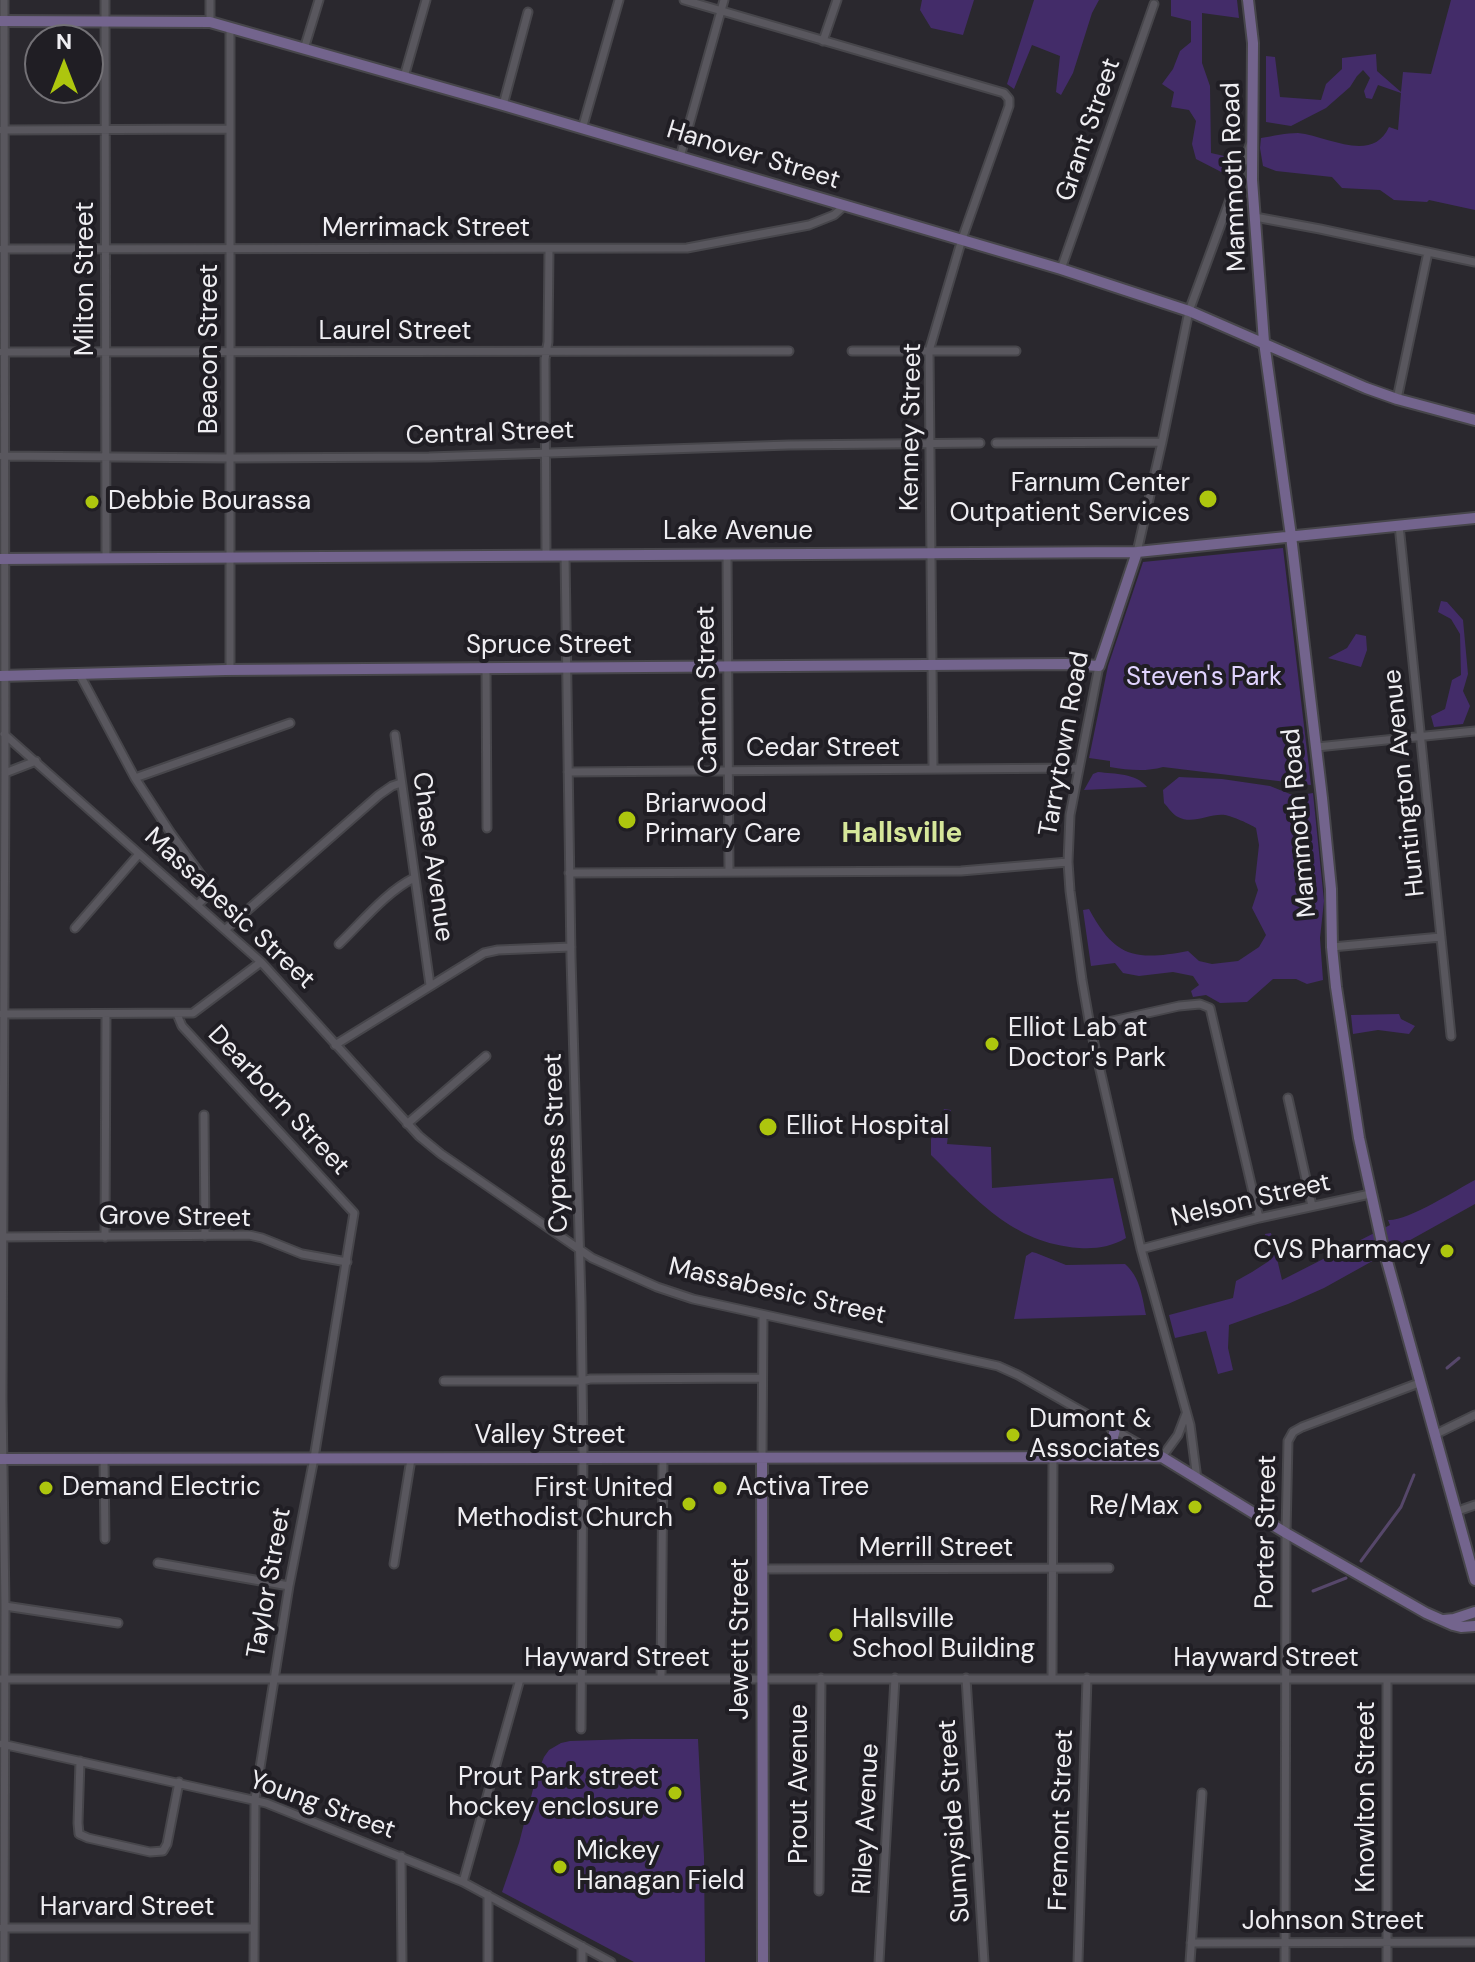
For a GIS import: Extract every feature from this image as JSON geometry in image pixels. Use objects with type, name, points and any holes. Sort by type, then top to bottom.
[{"type":"street","points":[[4,0],[4,1962]]},
{"type":"street","name":"Milton Street","points":[[105,0],[106,558]]},
{"type":"street","points":[[210,0],[210,22]]},
{"type":"street","points":[[304,49],[319,0]]},
{"type":"street","points":[[404,77],[426,0]]},
{"type":"street","points":[[582,129],[619,0]]},
{"type":"street","points":[[684,0],[823,41],[837,0]]},
{"type":"street","points":[[680,157],[724,0]]},
{"type":"street","name":"Mammoth Road","points":[[1248,0],[1253,43],[1255,217],[1264,342],[1317,747],[1329,859],[1332,947],[1349,1085],[1370,1194],[1475,1580]]},
{"type":"street","name":"Grant Street","points":[[1061,269],[1154,4]]},
{"type":"street","points":[[503,105],[528,12]]},
{"type":"street","name":"Hanover Street","points":[[2,21],[210,22],[230,27],[1061,269],[1189,311],[1397,399],[1475,420]]},
{"type":"street","name":"Beacon Street","points":[[230,27],[230,670]]},
{"type":"street","name":"Kenney Street","points":[[823,41],[1004,93],[1009,99],[962,239],[929,351],[933,768]]},
{"type":"street","points":[[2,130],[230,129]]},
{"type":"street","name":"Tarrytown Road","points":[[1197,1479],[1190,1425],[1141,1249],[1090,1026],[1068,862],[1070,815],[1099,666],[1137,552],[1189,311],[1252,139]]},
{"type":"street","name":"Merrimack Street","points":[[2,249],[698,247],[809,225],[834,215],[844,206]]},
{"type":"street","points":[[1255,217],[1475,262]]},
{"type":"street","points":[[546,555],[549,249]]},
{"type":"street","points":[[1397,399],[1428,252]]},
{"type":"street","name":"Laurel Street","points":[[2,352],[789,351]]},
{"type":"street","points":[[852,351],[1016,351]]},
{"type":"street","points":[[996,443],[1162,442]]},
{"type":"street","name":"Central Street","points":[[2,456],[418,457],[789,445],[980,443]]},
{"type":"street","name":"Lake Avenue","points":[[2,558],[1137,552],[1475,518]]},
{"type":"street","name":"Huntington Avenue","points":[[1399,525],[1451,1036]]},
{"type":"street","name":"Cypress Street","points":[[565,555],[569,873],[582,1381],[581,1729]]},
{"type":"street","name":"Canton Street","points":[[727,555],[729,872]]},
{"type":"street","name":"Spruce Street","points":[[2,676],[230,670],[1099,666]]},
{"type":"street","points":[[486,668],[487,828]]},
{"type":"street","points":[[80,675],[135,778],[209,886],[208,895],[197,905]]},
{"type":"street","points":[[135,778],[290,723]]},
{"type":"street","points":[[1317,747],[1475,731]]},
{"type":"street","name":"Massabesic Street","points":[[2,733],[261,962],[407,1124],[441,1154],[580,1251],[672,1292],[763,1316],[864,1335],[998,1366],[1115,1429],[1286,1533],[1426,1613],[1461,1627],[1475,1626]]},
{"type":"street","name":"Chase Avenue","points":[[395,735],[430,985]]},
{"type":"street","points":[[3,776],[36,761]]},
{"type":"street","name":"Cedar Street","points":[[568,772],[1078,768]]},
{"type":"street","points":[[226,929],[379,795],[401,783]]},
{"type":"street","points":[[75,928],[139,854]]},
{"type":"street","points":[[569,873],[961,871],[1068,862]]},
{"type":"street","points":[[339,944],[404,883],[414,878]]},
{"type":"street","points":[[1332,947],[1441,937]]},
{"type":"street","points":[[335,1045],[490,951],[571,947]]},
{"type":"street","points":[[2,1014],[193,1013],[261,962]]},
{"type":"street","points":[[1090,1026],[1179,1006],[1194,1004],[1210,1008],[1259,1218]]},
{"type":"street","points":[[105,1237],[106,1014]]},
{"type":"street","name":"Dearborn Street","points":[[177,1014],[182,1026],[354,1213]]},
{"type":"street","points":[[407,1124],[486,1056]]},
{"type":"street","points":[[1288,1098],[1312,1206]]},
{"type":"street","points":[[204,1115],[205,1236]]},
{"type":"street","name":"Nelson Street","points":[[1141,1249],[1259,1218],[1370,1194]]},
{"type":"street","name":"Taylor Street","points":[[254,1962],[255,1799],[354,1213]]},
{"type":"street","name":"Grove Street","points":[[2,1237],[256,1236],[291,1251],[347,1262]]},
{"type":"street","name":"Jewett Street","points":[[763,1316],[763,1962]]},
{"type":"street","points":[[444,1381],[762,1378]]},
{"type":"street","name":"Porter Street","points":[[1285,1962],[1288,1441],[1293,1432],[1302,1427],[1419,1383]]},
{"type":"street","points":[[1162,1457],[1178,1435],[1186,1414]]},
{"type":"street","points":[[1434,1435],[1475,1415]]},
{"type":"street","points":[[1101,1456],[1111,1446],[1115,1429]]},
{"type":"street","points":[[1052,1678],[1053,1456]]},
{"type":"street","name":"Valley Street","points":[[2,1459],[1162,1457]]},
{"type":"street","points":[[661,1678],[663,1458]]},
{"type":"street","points":[[104,1459],[105,1539]]},
{"type":"street","points":[[394,1564],[411,1459]]},
{"type":"street","points":[[1455,1512],[1475,1505]]},
{"type":"street","points":[[158,1563],[289,1586]]},
{"type":"street","name":"Merrill Street","points":[[762,1569],[1109,1568]]},
{"type":"street","points":[[5,1606],[118,1623]]},
{"type":"street","points":[[1444,1620],[1475,1612]]},
{"type":"street","name":"Prout Avenue","points":[[819,1891],[821,1678]]},
{"type":"street","name":"Riley Avenue","points":[[879,1962],[895,1678]]},
{"type":"street","name":"Sunnyside Street","points":[[966,1678],[984,1962]]},
{"type":"street","name":"Fremont Street","points":[[1078,1962],[1087,1678]]},
{"type":"street","name":"Hayward Street","points":[[2,1679],[1475,1679]]},
{"type":"street","points":[[463,1882],[520,1679]]},
{"type":"street","name":"Knowlton Street","points":[[1387,1680],[1387,1962]]},
{"type":"street","name":"Young Street","points":[[2,1744],[255,1799],[463,1882],[611,1962]]},
{"type":"street","points":[[80,1761],[79,1834],[150,1852],[163,1851],[167,1844],[179,1782]]},
{"type":"street","points":[[1190,1962],[1202,1793]]},
{"type":"street","points":[[401,1856],[402,1962]]},
{"type":"street","points":[[488,1895],[488,1962]]},
{"type":"street","name":"Harvard Street","points":[[2,1928],[253,1928]]},
{"type":"street","name":"Johnson Street","points":[[1191,1943],[1475,1942]]},
{"type":"street","points":[[582,1946],[582,1962]]},
{"type":"green space","points":[[922,0],[974,0],[963,35],[931,28],[920,10]]},
{"type":"green space","points":[[1034,0],[1099,0],[1073,73],[1061,95],[1056,92],[1060,56],[1032,45],[1014,89],[1007,84]]},
{"type":"green space","points":[[1171,0],[1237,0],[1239,18],[1202,13],[1202,63],[1210,86],[1211,153],[1233,158],[1229,176],[1196,159],[1192,144],[1196,121],[1189,110],[1171,107],[1174,92],[1162,84],[1173,69],[1180,51],[1191,42],[1191,21],[1171,16]]},
{"type":"green space","points":[[1451,0],[1475,0],[1475,210],[1429,200],[1394,200],[1380,190],[1342,188],[1332,177],[1276,171],[1263,166],[1261,138],[1298,133],[1348,145],[1372,144],[1389,127],[1398,130],[1401,93],[1378,85],[1372,99],[1366,98],[1364,91],[1370,78],[1363,70],[1350,87],[1326,108],[1291,126],[1266,122],[1266,56],[1275,57],[1280,97],[1321,100],[1326,84],[1342,69],[1342,58],[1376,54],[1377,71],[1401,92],[1403,72],[1431,74]]},
{"type":"green space","name":"Steven's Park","points":[[1283,548],[1311,785],[1163,767],[1123,769],[1110,767],[1110,761],[1089,758],[1108,666],[1143,562]]},
{"type":"green space","points":[[1441,601],[1447,602],[1463,620],[1468,674],[1463,691],[1470,706],[1463,724],[1434,727],[1431,716],[1445,709],[1452,680],[1461,675],[1460,634],[1451,619],[1438,612]]},
{"type":"green space","points":[[1356,634],[1366,636],[1367,650],[1361,667],[1328,658],[1347,648]]},
{"type":"green space","points":[[1093,774],[1131,777],[1147,787],[1084,790]]},
{"type":"green space","points":[[1179,777],[1270,786],[1295,796],[1313,793],[1324,901],[1320,938],[1323,980],[1307,984],[1296,979],[1273,979],[1247,1002],[1220,1003],[1206,995],[1193,997],[1191,991],[1199,985],[1193,976],[1173,972],[1139,976],[1123,973],[1115,963],[1091,966],[1083,910],[1089,909],[1108,938],[1118,946],[1141,955],[1188,951],[1199,961],[1212,964],[1238,961],[1259,947],[1266,935],[1252,908],[1258,890],[1255,881],[1259,845],[1256,828],[1225,815],[1190,820],[1176,816],[1164,803],[1163,790]]},
{"type":"green space","points":[[1399,1014],[1401,1019],[1415,1026],[1409,1034],[1378,1030],[1353,1034],[1351,1015]]},
{"type":"green space","points":[[944,1109],[951,1110],[947,1144],[991,1147],[992,1188],[1113,1178],[1126,1238],[1097,1248],[1055,1244],[1014,1228],[996,1216],[931,1155],[931,1139]]},
{"type":"green space","points":[[1475,1180],[1475,1204],[1324,1288],[1229,1325],[1228,1348],[1233,1370],[1218,1374],[1206,1331],[1175,1338],[1169,1315],[1233,1298],[1236,1281],[1269,1261],[1265,1234],[1271,1233],[1282,1280],[1390,1225],[1388,1220],[1419,1210]]},
{"type":"green space","points":[[1032,1252],[1066,1265],[1125,1264],[1137,1281],[1146,1315],[1014,1319],[1026,1256]]},
{"type":"green space","points":[[698,1739],[705,1962],[634,1962],[502,1892],[537,1774],[549,1750],[570,1741]]},
{"type":"waterway","points":[[1447,1368],[1459,1358]]},
{"type":"waterway","points":[[1361,1561],[1401,1507],[1414,1475]]},
{"type":"waterway","points":[[1313,1591],[1346,1578]]},
{"type":"place","name":"Farnum Center Outpatient Services","points":[[1208,499]]},
{"type":"place","name":"Debbie Bourassa","points":[[92,502]]},
{"type":"place","name":"Briarwood Primary Care","points":[[627,820]]},
{"type":"place","name":"Elliot Lab at Doctor's Park","points":[[992,1044]]},
{"type":"place","name":"Elliot Hospital","points":[[768,1127]]},
{"type":"place","name":"CVS Pharmacy","points":[[1447,1251]]},
{"type":"place","name":"Dumont & Associates","points":[[1013,1435]]},
{"type":"place","name":"Demand Electric","points":[[46,1488]]},
{"type":"place","name":"Activa Tree","points":[[720,1488]]},
{"type":"place","name":"First United Methodist Church","points":[[689,1504]]},
{"type":"place","name":"Re/Max","points":[[1195,1507]]},
{"type":"place","name":"Hallsville School Building","points":[[836,1635]]},
{"type":"place","name":"Prout Park street hockey enclosure","points":[[675,1793]]},
{"type":"place","name":"Mickey Hanagan Field","points":[[560,1867]]},
{"type":"district","name":"Hallsville","points":[[902,835]]}]
